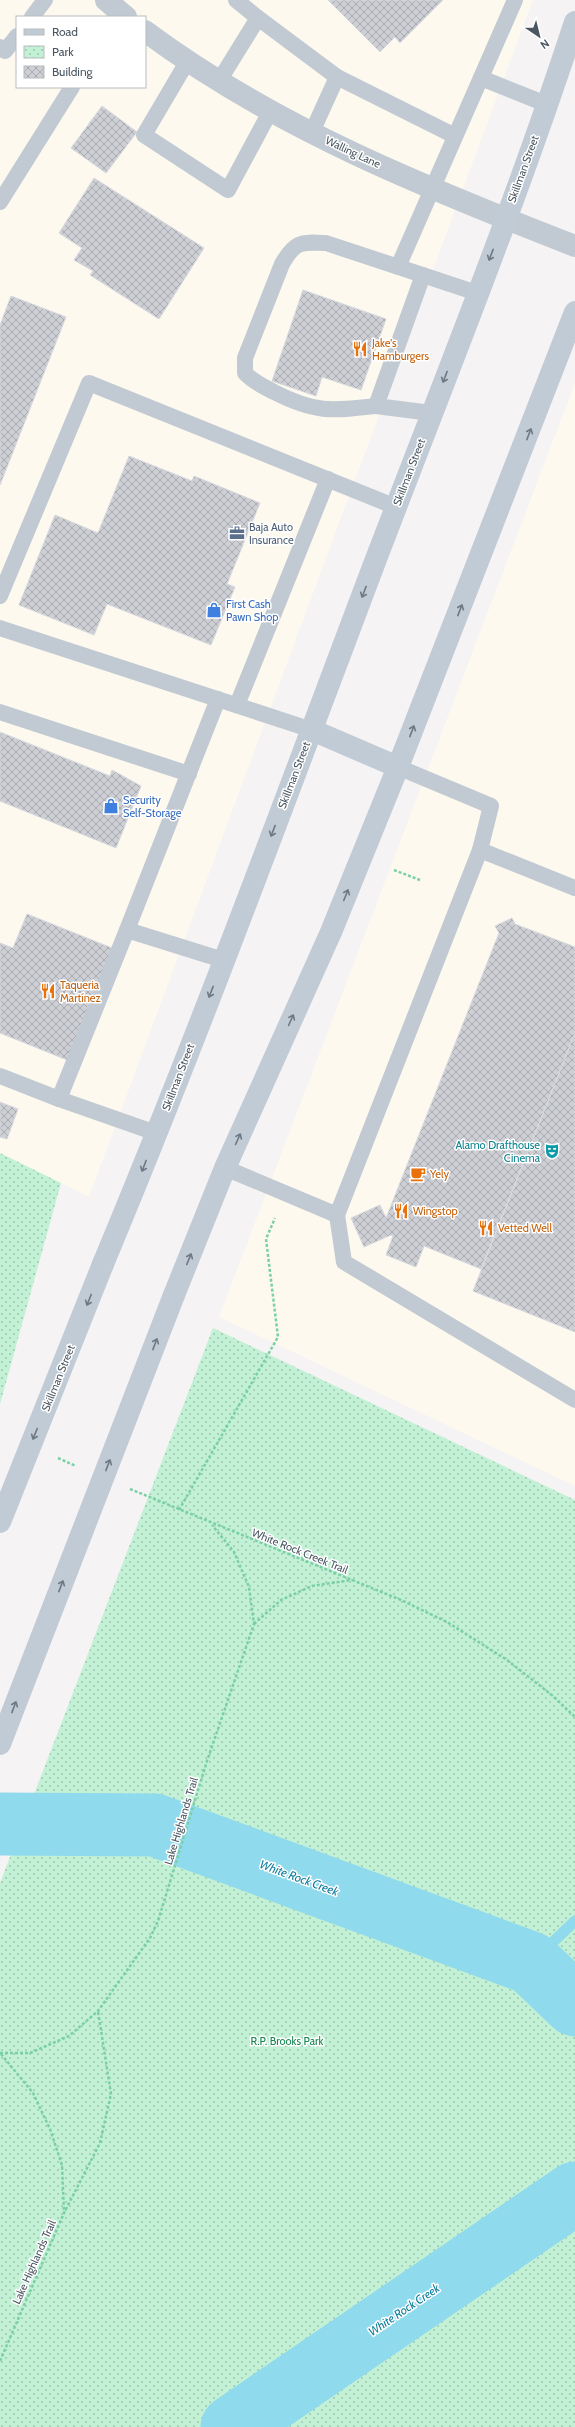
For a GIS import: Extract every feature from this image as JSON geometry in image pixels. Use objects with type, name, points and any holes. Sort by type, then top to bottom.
[{"type":"main road","name":"Skillman Street","points":[[0,1522],[156,1133],[312,730],[505,219],[575,22]]},
{"type":"main road","points":[[0,1744],[225,1168],[331,932],[398,768],[575,312]]},
{"type":"main road","points":[[312,730],[398,768]]},
{"type":"street","name":"Walling Lane","points":[[146,32],[187,62],[312,132],[431,189],[575,246]]},
{"type":"lane","points":[[33,16],[45,0]]},
{"type":"lane","points":[[236,0],[337,77],[455,136]]},
{"type":"lane","points":[[398,267],[515,0]]},
{"type":"lane","points":[[219,81],[258,18]]},
{"type":"lane","points":[[0,46],[5,52],[16,37]]},
{"type":"lane","points":[[187,62],[144,135],[228,190],[271,110]]},
{"type":"lane","points":[[312,132],[337,77]]},
{"type":"lane","points":[[481,78],[546,104]]},
{"type":"lane","points":[[0,202],[71,88]]},
{"type":"lane","points":[[431,413],[376,406],[339,410],[299,405],[251,380],[245,373],[244,366],[282,264],[290,250],[302,242],[326,243],[477,293]]},
{"type":"lane","points":[[376,406],[423,275]]},
{"type":"lane","points":[[0,596],[89,382],[396,507]]},
{"type":"lane","points":[[237,705],[328,479]]},
{"type":"lane","points":[[0,628],[312,730]]},
{"type":"lane","points":[[59,1099],[218,699]]},
{"type":"lane","points":[[0,712],[189,774]]},
{"type":"lane","points":[[398,768],[491,806],[480,850],[337,1215],[344,1262],[575,1400]]},
{"type":"lane","points":[[480,850],[575,888]]},
{"type":"lane","points":[[127,930],[223,960]]},
{"type":"lane","points":[[0,1076],[59,1099],[156,1133]]},
{"type":"lane","points":[[225,1168],[337,1215]]},
{"type":"path","points":[[394,870],[420,880]]},
{"type":"path","points":[[179,1510],[278,1337],[266,1239],[285,1194]]},
{"type":"path","points":[[50,1455],[79,1467]]},
{"type":"path","name":"White Rock Creek Trail","points":[[129,1488],[179,1510],[352,1580],[447,1622],[507,1660],[552,1696],[575,1717]]},
{"type":"path","name":"Lake Highlands Trail","points":[[1,2054],[30,2053],[69,2036],[98,2011],[150,1938],[170,1884],[207,1761],[254,1624],[249,1587],[234,1552],[211,1523]]},
{"type":"path","name":"Lake Highlands Trail","points":[[254,1624],[281,1600],[312,1586],[352,1580]]},
{"type":"path","name":"Lake Highlands Trail","points":[[0,2361],[64,2213],[100,2143],[111,2094],[98,2011]]},
{"type":"path","name":"Lake Highlands Trail","points":[[1,2054],[33,2093],[50,2129],[62,2165],[64,2213]]},
{"type":"shaded area","points":[[0,0],[533,0],[89,1197],[0,1153]]},
{"type":"shaded area","points":[[575,383],[575,1486],[219,1317]]},
{"type":"green space","points":[[0,1153],[61,1183],[0,1404]]},
{"type":"green space","name":"R.P. Brooks Park","points":[[213,1328],[575,1500],[575,2427],[0,2427],[0,1883]]},
{"type":"building","points":[[328,0],[443,0],[400,43],[395,37],[380,52]]},
{"type":"building","points":[[102,106],[137,132],[106,173],[71,148]]},
{"type":"building","points":[[94,178],[204,248],[159,319],[90,275],[93,271],[74,260],[82,248],[59,233]]},
{"type":"building","points":[[303,290],[386,319],[361,390],[322,377],[316,396],[272,381]]},
{"type":"building","points":[[11,296],[66,317],[0,485],[0,325]]},
{"type":"building","points":[[129,456],[192,481],[194,476],[260,503],[227,584],[235,587],[211,645],[107,604],[94,635],[19,605],[55,515],[98,533]]},
{"type":"building","points":[[0,732],[110,776],[112,770],[141,786],[116,848],[0,801]]},
{"type":"building","name":"Taqueria Martínez","points":[[27,914],[112,948],[67,1060],[0,1033],[0,943],[13,948]]},
{"type":"building","points":[[512,918],[515,924],[575,947],[575,1033],[481,1269],[424,1246],[416,1267],[386,1255],[393,1236],[391,1235],[364,1247],[351,1218],[380,1205],[386,1218],[499,933],[495,926]]},
{"type":"building","name":"Alamo Drafthouse Cinema","points":[[575,1033],[575,1332],[473,1291]]},
{"type":"building","points":[[0,1102],[18,1109],[7,1139],[0,1137]]},
{"type":"waterway","name":"White Rock Creek","points":[[0,1824],[155,1825],[531,1963],[575,2005]]},
{"type":"waterway","points":[[531,1963],[575,1921]]},
{"type":"waterway","name":"White Rock Creek","points":[[232,2427],[575,2193]]},
{"type":"place","name":"Jake's Hamburgers","points":[[360,349]]},
{"type":"place","name":"Baja Auto Insurance","points":[[237,533]]},
{"type":"place","name":"First Cash Pawn Shop","points":[[214,610]]},
{"type":"place","name":"Security Self-Storage","points":[[111,806]]},
{"type":"place","name":"Taqueria Martínez","points":[[48,991]]},
{"type":"place","name":"Alamo Drafthouse Cinema","points":[[552,1151]]},
{"type":"place","name":"Yely","points":[[418,1174]]},
{"type":"place","name":"Wingstop","points":[[401,1211]]},
{"type":"place","name":"Vetted Well","points":[[486,1228]]}]
